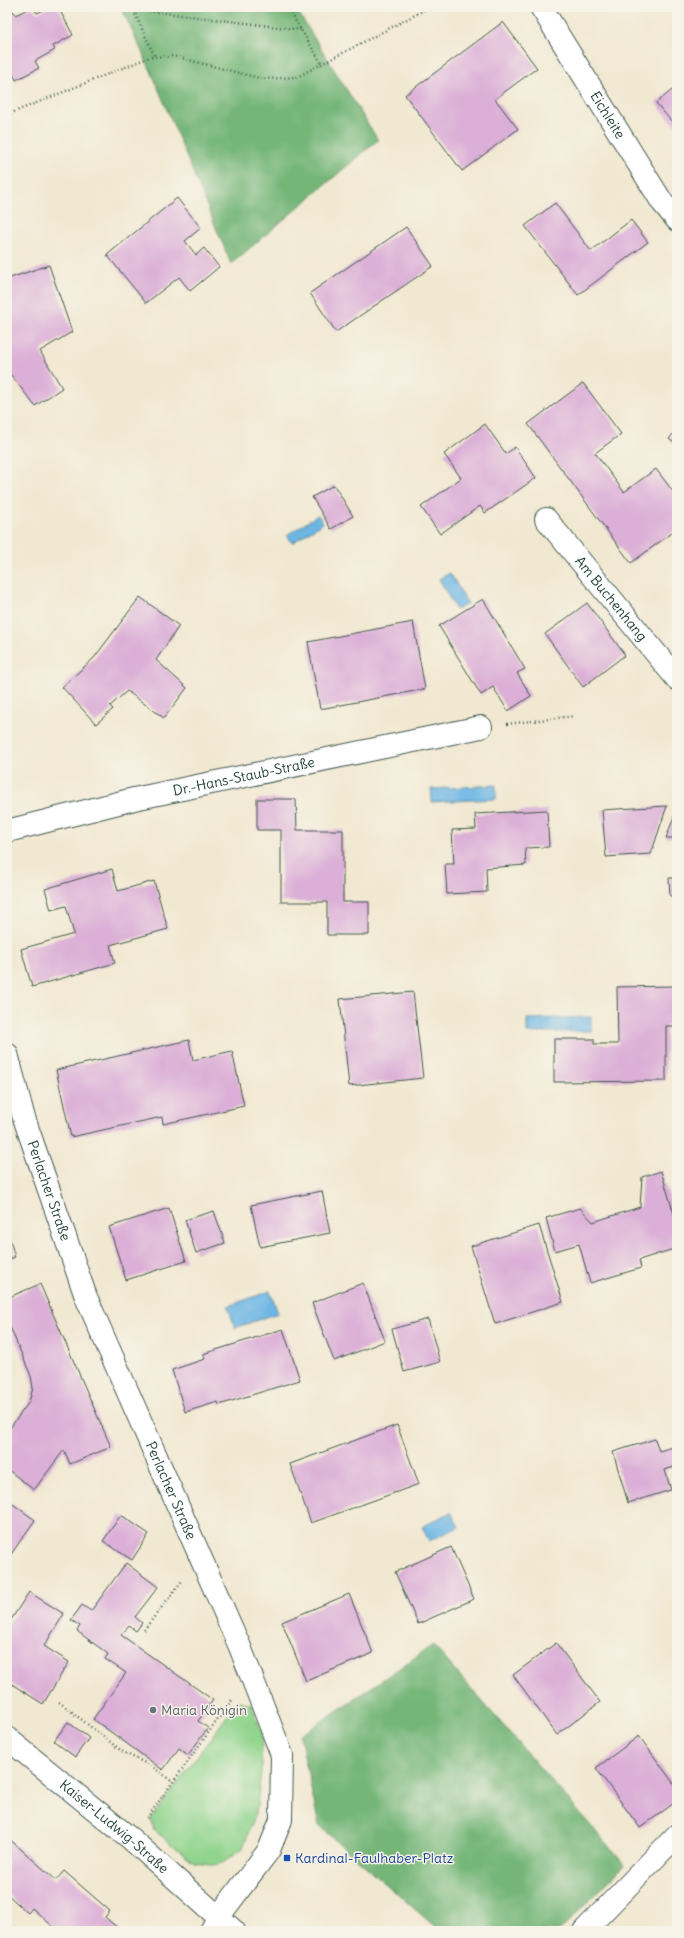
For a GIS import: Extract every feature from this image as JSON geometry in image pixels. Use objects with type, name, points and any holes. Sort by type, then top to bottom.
[{"type":"street","name":"Eichleite","points":[[541,7],[662,202],[677,220]]},
{"type":"street","name":"Am Buchenhang","points":[[546,519],[677,679]]},
{"type":"street","name":"Dr.-Hans-Staub-Straße","points":[[7,831],[134,799],[481,727]]},
{"type":"street","name":"Perlacher Straße","points":[[7,1054],[24,1118],[86,1296],[251,1674],[282,1755],[281,1820],[269,1850],[221,1926]]},
{"type":"street","name":"Kaiser-Ludwig-Straße","points":[[7,1738],[131,1839],[221,1926]]},
{"type":"street","points":[[584,1931],[677,1836]]},
{"type":"path","points":[[287,7],[322,64]]},
{"type":"path","points":[[7,116],[28,106],[150,57],[173,56],[263,79],[297,77],[430,7]]},
{"type":"path","points":[[133,8],[302,30]]},
{"type":"path","points":[[133,8],[155,57]]},
{"type":"path","points":[[481,727],[574,716]]},
{"type":"path","points":[[144,1630],[181,1582],[205,1568]]},
{"type":"path","points":[[131,1839],[251,1674]]},
{"type":"path","points":[[59,1702],[123,1752],[153,1767],[172,1782]]},
{"type":"green space","points":[[121,7],[295,7],[378,140],[231,264],[151,71]]},
{"type":"green space","points":[[433,1645],[625,1865],[559,1931],[440,1931],[319,1826],[300,1736]]},
{"type":"green space","points":[[238,1701],[251,1703],[262,1733],[261,1771],[257,1807],[243,1848],[218,1865],[194,1862],[154,1830],[151,1819]]},
{"type":"water","points":[[318,515],[323,523],[292,543],[287,535]]},
{"type":"water","points":[[450,573],[468,604],[456,610],[439,579]]},
{"type":"water","points":[[496,785],[496,799],[432,802],[431,789]]},
{"type":"water","points":[[591,1017],[591,1031],[527,1033],[527,1019]]},
{"type":"water","points":[[270,1291],[278,1313],[235,1328],[228,1306]]},
{"type":"water","points":[[451,1512],[459,1527],[429,1541],[422,1527]]},
{"type":"building","points":[[32,7],[37,13],[50,7],[58,7],[73,35],[53,46],[55,50],[35,61],[39,68],[16,80],[12,72],[7,75],[7,14],[13,11],[16,15]]},
{"type":"building","points":[[503,22],[537,68],[495,99],[518,129],[462,171],[405,95]]},
{"type":"building","points":[[677,86],[677,128],[656,103]]},
{"type":"building","points":[[177,198],[201,228],[185,241],[196,255],[204,248],[219,267],[190,291],[179,277],[146,303],[107,255]]},
{"type":"building","points":[[555,203],[591,251],[631,220],[648,242],[578,295],[525,226]]},
{"type":"building","points":[[406,227],[433,266],[336,332],[310,293]]},
{"type":"building","points":[[49,265],[72,332],[40,351],[62,388],[35,406],[7,370],[7,279]]},
{"type":"building","points":[[583,383],[621,434],[595,453],[624,492],[656,469],[677,497],[677,529],[631,563],[528,424]]},
{"type":"building","points":[[485,424],[506,454],[515,447],[536,478],[485,513],[480,506],[440,534],[421,507],[461,478],[444,454]]},
{"type":"building","points":[[677,429],[677,445],[669,439]]},
{"type":"building","points":[[334,485],[353,516],[331,529],[312,497]]},
{"type":"building","points":[[140,597],[179,626],[156,660],[187,688],[164,718],[127,691],[110,706],[113,709],[96,724],[62,687],[94,658]]},
{"type":"building","points":[[483,599],[525,669],[517,673],[531,696],[508,711],[493,687],[481,695],[439,626]]},
{"type":"building","points":[[587,603],[625,655],[583,687],[545,634]]},
{"type":"building","points":[[413,622],[425,689],[320,709],[308,642]]},
{"type":"building","points":[[257,799],[296,799],[297,830],[343,830],[343,902],[369,902],[369,935],[327,935],[327,902],[281,902],[281,830],[257,830]]},
{"type":"building","points":[[667,806],[651,854],[606,857],[602,810]]},
{"type":"building","points":[[677,809],[677,838],[666,838]]},
{"type":"building","points":[[547,810],[549,847],[525,848],[526,865],[486,868],[487,892],[447,894],[445,864],[454,864],[452,830],[476,829],[475,814]]},
{"type":"building","points":[[112,869],[118,891],[154,881],[168,929],[110,945],[115,963],[32,987],[21,949],[74,934],[66,906],[51,910],[45,889]]},
{"type":"building","points":[[669,878],[677,878],[677,896],[670,896]]},
{"type":"building","points":[[677,986],[677,1026],[666,1026],[666,1081],[554,1082],[554,1039],[594,1039],[594,1044],[618,1044],[617,987]]},
{"type":"building","points":[[413,992],[423,1078],[349,1086],[340,999]]},
{"type":"building","points":[[189,1040],[193,1060],[232,1051],[244,1106],[163,1124],[162,1117],[71,1137],[56,1070]]},
{"type":"building","points":[[661,1171],[677,1224],[677,1248],[639,1260],[641,1268],[590,1283],[579,1244],[555,1251],[546,1218],[580,1208],[593,1222],[640,1207],[642,1177]]},
{"type":"building","points":[[322,1191],[330,1233],[260,1247],[251,1205]]},
{"type":"building","points":[[169,1208],[186,1261],[126,1280],[109,1227]]},
{"type":"building","points":[[214,1211],[225,1243],[196,1253],[185,1220]]},
{"type":"building","points":[[539,1225],[563,1302],[495,1324],[471,1246]]},
{"type":"building","points":[[7,1230],[15,1257],[7,1260]]},
{"type":"building","points":[[363,1283],[385,1341],[334,1361],[312,1303]]},
{"type":"building","points":[[40,1284],[111,1447],[70,1464],[64,1450],[34,1490],[7,1469],[7,1432],[29,1402],[33,1388],[31,1376],[7,1320],[7,1298]]},
{"type":"building","points":[[428,1319],[440,1362],[404,1372],[392,1329]]},
{"type":"building","points":[[283,1329],[300,1380],[219,1405],[218,1402],[185,1412],[172,1370],[205,1359],[203,1354]]},
{"type":"building","points":[[397,1425],[419,1484],[311,1523],[290,1464]]},
{"type":"building","points":[[655,1439],[659,1451],[677,1446],[677,1466],[665,1470],[671,1490],[628,1503],[613,1452]]},
{"type":"building","points":[[7,1500],[35,1520],[7,1560]]},
{"type":"building","points":[[121,1515],[149,1534],[132,1560],[103,1541]]},
{"type":"building","points":[[451,1547],[474,1599],[418,1624],[395,1572]]},
{"type":"building","name":"Maria Königin","points":[[126,1563],[158,1587],[135,1617],[142,1623],[136,1631],[129,1626],[121,1635],[213,1700],[198,1721],[208,1728],[188,1755],[179,1748],[163,1770],[93,1719],[126,1673],[105,1659],[108,1654],[77,1631],[80,1626],[71,1620],[82,1605],[91,1611]]},
{"type":"building","points":[[29,1592],[64,1614],[44,1646],[69,1662],[43,1704],[7,1681],[7,1626]]},
{"type":"building","points":[[349,1594],[373,1653],[306,1681],[282,1622]]},
{"type":"building","points":[[556,1643],[600,1702],[557,1735],[513,1675]]},
{"type":"building","points":[[68,1722],[89,1738],[75,1757],[54,1741]]},
{"type":"building","points":[[639,1736],[677,1788],[677,1801],[640,1828],[596,1768]]},
{"type":"building","points":[[7,1837],[56,1880],[64,1871],[110,1911],[105,1917],[121,1931],[58,1931],[32,1908],[28,1913],[7,1894]]},
{"type":"place","name":"Maria Königin","points":[[153,1710]]},
{"type":"place","name":"Kardinal-Faulhaber-Platz","points":[[287,1858]]}]
